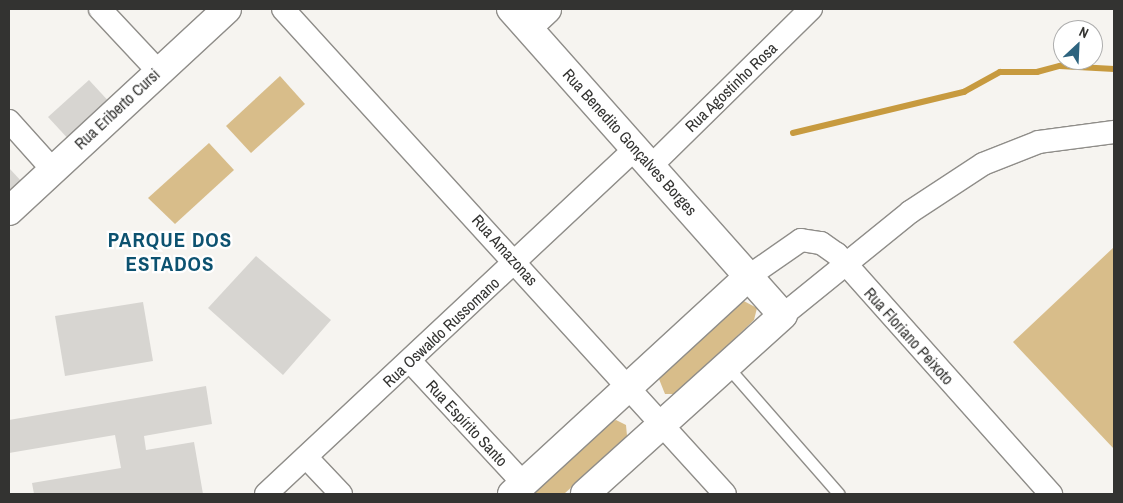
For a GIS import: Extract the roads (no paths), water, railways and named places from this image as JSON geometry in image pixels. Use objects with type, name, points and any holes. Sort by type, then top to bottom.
[{"type":"street","points":[[100,9],[158,70]]},
{"type":"street","name":"Rua Eriberto Cursi","points":[[9,210],[158,70],[227,9]]},
{"type":"street","name":"Rua Amazonas","points":[[283,9],[516,262],[725,494]]},
{"type":"street","name":"Rua Agostinho Rosa","points":[[644,156],[811,9]]},
{"type":"street","name":"Rua Benedito Gonçalves Borges","points":[[529,15],[644,156],[783,315]]},
{"type":"street","points":[[9,122],[53,170]]},
{"type":"street","points":[[585,494],[725,364],[783,315],[847,266],[910,212],[983,164],[1039,142],[1114,132]]},
{"type":"street","name":"Rua Oswaldo Russomano","points":[[266,494],[516,262],[644,156]]},
{"type":"street","name":"Rua Floriano Peixoto","points":[[748,276],[801,240],[820,242],[847,266],[1051,494]]},
{"type":"street","points":[[518,489],[748,276]]},
{"type":"street","name":"Rua Espírito Santo","points":[[410,361],[518,489]]},
{"type":"street","points":[[306,457],[341,494]]},
{"type":"lane","points":[[725,364],[839,494]]},
{"type":"waterway","points":[[793,133],[964,92],[1000,72],[1037,72],[1060,66],[1114,69]]},
{"type":"district","name":"PARQUE DOS ESTADOS","points":[[170,252]]}]
